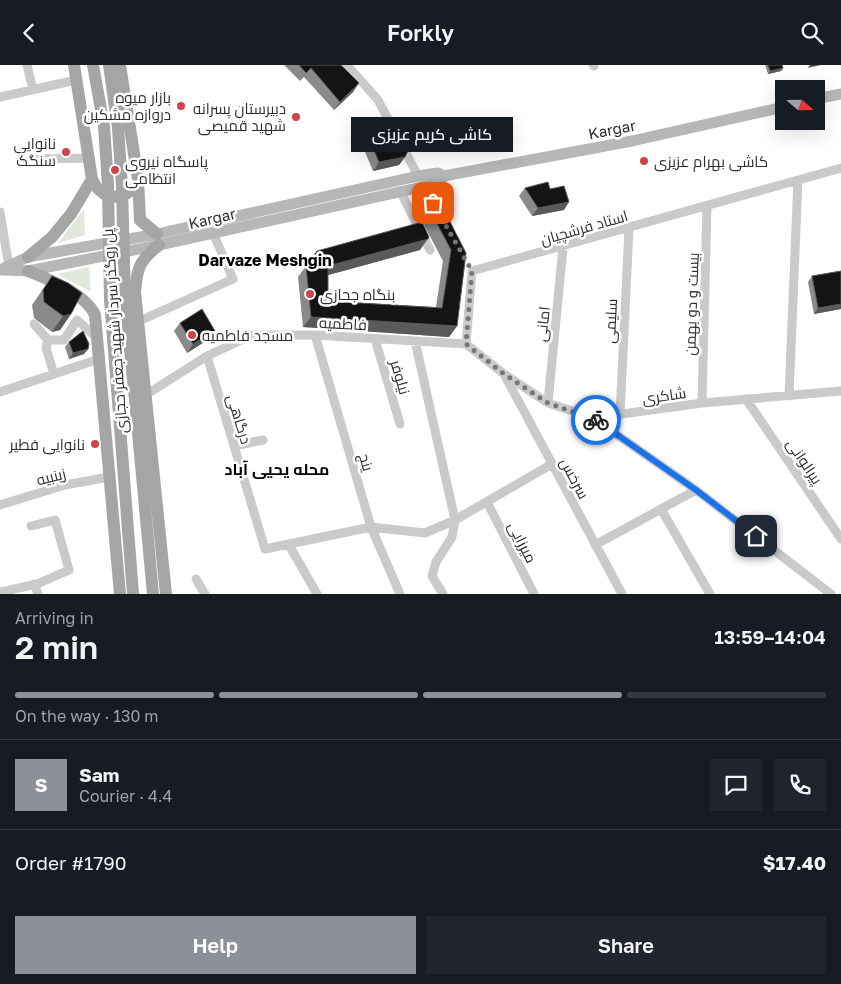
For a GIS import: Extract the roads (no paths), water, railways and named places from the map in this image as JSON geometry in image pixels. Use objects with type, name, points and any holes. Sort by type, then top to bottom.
[{"type":"main road","points":[[74,65],[92,179],[100,192],[115,197],[129,192],[138,179]]},
{"type":"main road","name":"پل روگذر سردار شهید جعفر حجازی","points":[[93,65],[104,126],[108,185],[110,300],[134,594]]},
{"type":"main road","points":[[120,66],[138,179],[140,220],[158,239]]},
{"type":"main road","name":"پل روگذر سردار شهید جعفر حجازی","points":[[120,66],[118,128],[122,187],[125,299],[139,398],[153,594]]},
{"type":"main road","points":[[825,97],[841,94]]},
{"type":"main road","name":"Kargar","points":[[158,239],[213,233],[400,191],[438,173],[444,176],[632,141],[775,109]]},
{"type":"main road","points":[[4,269],[28,257],[52,237],[71,214],[92,179]]},
{"type":"main road","name":"Kargar","points":[[158,239],[420,181]]},
{"type":"main road","points":[[28,257],[158,239]]},
{"type":"main road","points":[[4,269],[28,271],[158,239]]},
{"type":"main road","points":[[158,239],[136,270],[135,293],[139,398],[166,594]]},
{"type":"main road","points":[[28,271],[68,289],[91,308],[95,315],[120,594]]},
{"type":"main road","points":[[103,401],[132,393],[139,398]]},
{"type":"street","points":[[27,65],[33,90]]},
{"type":"street","points":[[347,65],[378,100],[420,181],[448,229]]},
{"type":"street","points":[[0,97],[76,80]]},
{"type":"street","points":[[38,159],[90,158]]},
{"type":"street","name":"استاد فرشچیان","points":[[466,344],[469,267],[563,247],[841,168]]},
{"type":"street","points":[[789,396],[798,181]]},
{"type":"street","points":[[400,191],[430,250]]},
{"type":"street","name":"بیست و دو بهمن","points":[[702,403],[707,206]]},
{"type":"street","points":[[0,212],[4,269]]},
{"type":"street","name":"سلیمی","points":[[620,415],[628,229]]},
{"type":"street","points":[[137,322],[233,279],[213,233]]},
{"type":"street","name":"امانی","points":[[548,403],[563,247]]},
{"type":"street","points":[[34,324],[48,340],[64,340],[77,320],[97,338]]},
{"type":"street","name":"فاطمیه","points":[[139,398],[207,356],[252,335],[315,335],[466,344]]},
{"type":"street","name":"ینج","points":[[315,335],[372,527],[400,594]]},
{"type":"street","name":"نیلوفر","points":[[375,339],[400,424]]},
{"type":"street","points":[[48,340],[46,348],[54,374]]},
{"type":"street","points":[[415,341],[455,520],[452,537],[436,562],[432,577],[443,594]]},
{"type":"street","name":"شاکری","points":[[466,344],[504,374],[548,403],[593,418],[702,403],[841,391]]},
{"type":"street","name":"درگاهی","points":[[207,356],[265,549],[289,545]]},
{"type":"street","points":[[0,392],[99,359]]},
{"type":"street","name":"سرخس","points":[[504,374],[622,594]]},
{"type":"street","name":"پیرالوانی","points":[[746,399],[841,539]]},
{"type":"street","points":[[593,418],[696,490],[831,594]]},
{"type":"street","points":[[234,446],[263,440]]},
{"type":"street","points":[[317,594],[289,545],[372,527],[425,533],[455,520],[552,464]]},
{"type":"street","name":"زینبیه","points":[[0,505],[65,485],[110,477]]},
{"type":"street","points":[[595,545],[696,490]]},
{"type":"street","name":"میرزایی","points":[[487,502],[534,594]]},
{"type":"street","points":[[661,509],[710,594]]},
{"type":"street","points":[[0,592],[34,584],[69,570],[55,520],[31,526]]},
{"type":"street","points":[[196,579],[205,594]]},
{"type":"street","points":[[34,584],[38,594]]},
{"type":"place","name":"بازار میوه دروازه مشکین","points":[[181,106]]},
{"type":"place","name":"دبیرستان پسرانه شهید قمیصی","points":[[296,117]]},
{"type":"place","name":"نانوایی سنگک","points":[[66,152]]},
{"type":"place","name":"کاشی بهرام عزیزی","points":[[644,161]]},
{"type":"place","name":"پاسگاه نیروی انتظامی","points":[[115,170]]},
{"type":"place","name":"کاشی کریم عزیزی","points":[[433,203]]},
{"type":"place","name":"بنگاه جحازی","points":[[310,294]]},
{"type":"place","name":"مسجد فاطمیه","points":[[192,335]]},
{"type":"place","name":"نانوایی فطیر","points":[[95,444]]},
{"type":"district","name":"Darvaze Meshgin","points":[[265,260]]},
{"type":"district","name":"محله یحیی آباد","points":[[277,469]]}]
